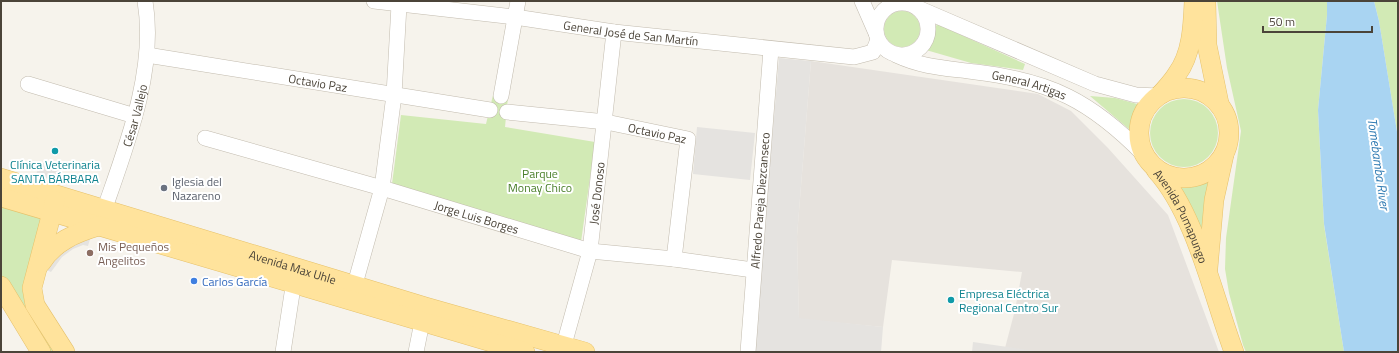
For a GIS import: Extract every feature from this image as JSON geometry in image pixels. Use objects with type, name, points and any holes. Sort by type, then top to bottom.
[{"type":"main road","points":[[1194,1],[1190,42],[1185,61],[1178,74],[1160,95],[1150,103],[1142,116],[1139,126],[1140,142],[1147,159],[1161,173],[1174,178],[1187,179],[1200,176],[1211,169],[1220,160],[1225,150],[1228,129],[1219,103],[1207,45],[1206,1]]},
{"type":"main road","points":[[1160,95],[1177,88],[1192,89],[1200,91],[1219,103]]},
{"type":"main road","name":"Avenida Pumapungo","points":[[1207,272],[1214,200],[1225,150]]},
{"type":"main road","name":"Avenida Pumapungo","points":[[1147,159],[1175,195],[1207,272],[1234,352]]},
{"type":"main road","name":"Avenida Max Uhle","points":[[1,178],[54,204]]},
{"type":"main road","name":"Avenida Max Uhle","points":[[1,197],[54,204],[423,314],[562,349],[585,352]]},
{"type":"main road","points":[[54,204],[32,288],[35,305],[65,352]]},
{"type":"main road","points":[[35,273],[48,251],[61,241],[102,218]]},
{"type":"main road","name":"Avenida Max Uhle","points":[[295,275],[355,284],[423,314],[525,352]]},
{"type":"main road","points":[[1,286],[41,352]]},
{"type":"street","name":"César Vallejo","points":[[102,218],[135,116],[147,55],[145,1]]},
{"type":"street","name":"General José de San Martín","points":[[374,1],[514,17],[614,32],[854,57],[873,52],[877,37]]},
{"type":"street","points":[[501,96],[518,1]]},
{"type":"street","name":"General Artigas","points":[[862,1],[877,37],[885,49],[921,65],[996,75],[1044,85],[1062,92],[1092,110],[1116,129],[1147,159]]},
{"type":"street","name":"General Artigas","points":[[877,37],[877,20],[885,8],[898,3],[912,5],[1095,84],[1136,95],[1160,95]]},
{"type":"street","points":[[355,284],[382,188],[394,95],[399,5]]},
{"type":"street","points":[[896,55],[910,54],[916,51],[926,40],[928,26],[926,19],[912,5]]},
{"type":"street","name":"José Donoso","points":[[562,349],[590,251],[606,122],[614,32]]},
{"type":"street","name":"Alfredo Pareja Diezcanseco","points":[[748,352],[753,270],[771,49]]},
{"type":"street","name":"Octavio Paz","points":[[147,55],[490,110]]},
{"type":"street","points":[[28,84],[135,116]]},
{"type":"street","name":"Octavio Paz","points":[[507,112],[606,122],[688,139],[674,259]]},
{"type":"street","name":"Jorge Luis Borges","points":[[205,138],[382,188],[590,251],[674,259],[753,270]]},
{"type":"street","points":[[283,352],[295,275]]},
{"type":"street","points":[[416,352],[423,314]]},
{"type":"shaded area","points":[[779,58],[811,61],[797,236],[799,318],[883,327],[881,352],[754,352]]},
{"type":"shaded area","name":"Empresa Eléctrica Regional Centro Sur","points":[[811,61],[1038,94],[1071,111],[1108,148],[1168,215],[1219,352],[1041,352],[1005,348],[1015,310],[1022,272],[892,260],[883,327],[799,319],[797,236]]},
{"type":"shaded area","points":[[697,127],[755,133],[750,180],[693,174]]},
{"type":"shaded area","points":[[40,162],[60,168],[56,181],[36,175]]},
{"type":"shaded area","points":[[84,238],[90,239],[88,246],[83,245],[73,249],[62,257],[51,272],[44,269],[49,260]]},
{"type":"shaded area","points":[[973,342],[1043,352],[972,352]]},
{"type":"green space","points":[[1217,1],[1327,1],[1318,110],[1324,225],[1344,352],[1246,352],[1243,345],[1229,293],[1225,269],[1226,238],[1241,131],[1227,68]]},
{"type":"green space","points":[[1374,1],[1398,1],[1398,138],[1379,21]]},
{"type":"green space","points":[[902,11],[912,14],[917,19],[920,29],[917,39],[912,44],[902,47],[892,44],[887,39],[884,29],[887,19],[892,14]]},
{"type":"green space","points":[[937,24],[1025,64],[1023,70],[971,63],[926,50]]},
{"type":"green space","name":"Parque Monay Chico","points":[[493,95],[508,97],[505,127],[595,142],[581,242],[392,184],[401,115],[486,124]]},
{"type":"green space","points":[[1090,96],[1115,98],[1141,105],[1136,112],[1130,130]]},
{"type":"green space","points":[[1184,99],[1197,102],[1208,109],[1215,120],[1218,133],[1215,146],[1208,157],[1197,164],[1184,167],[1171,164],[1160,157],[1153,146],[1150,133],[1153,120],[1160,109],[1171,102]]},
{"type":"green space","points":[[1213,175],[1203,247],[1176,184],[1196,184]]},
{"type":"green space","points":[[1,200],[48,215],[33,269],[61,352],[41,352],[1,286]]},
{"type":"water","name":"Tomebamba River","points":[[1327,1],[1374,1],[1379,21],[1398,138],[1398,352],[1344,352],[1324,224],[1318,110]]},
{"type":"place","name":"Clínica Veterinaria SANTA BÁRBARA","points":[[55,151]]},
{"type":"place","name":"Iglesia del Nazareno","points":[[164,188]]},
{"type":"place","name":"Mis Pequeños Angelitos","points":[[90,253]]},
{"type":"place","name":"Carlos García","points":[[194,281]]},
{"type":"place","name":"Empresa Eléctrica Regional Centro Sur","points":[[951,300]]}]
